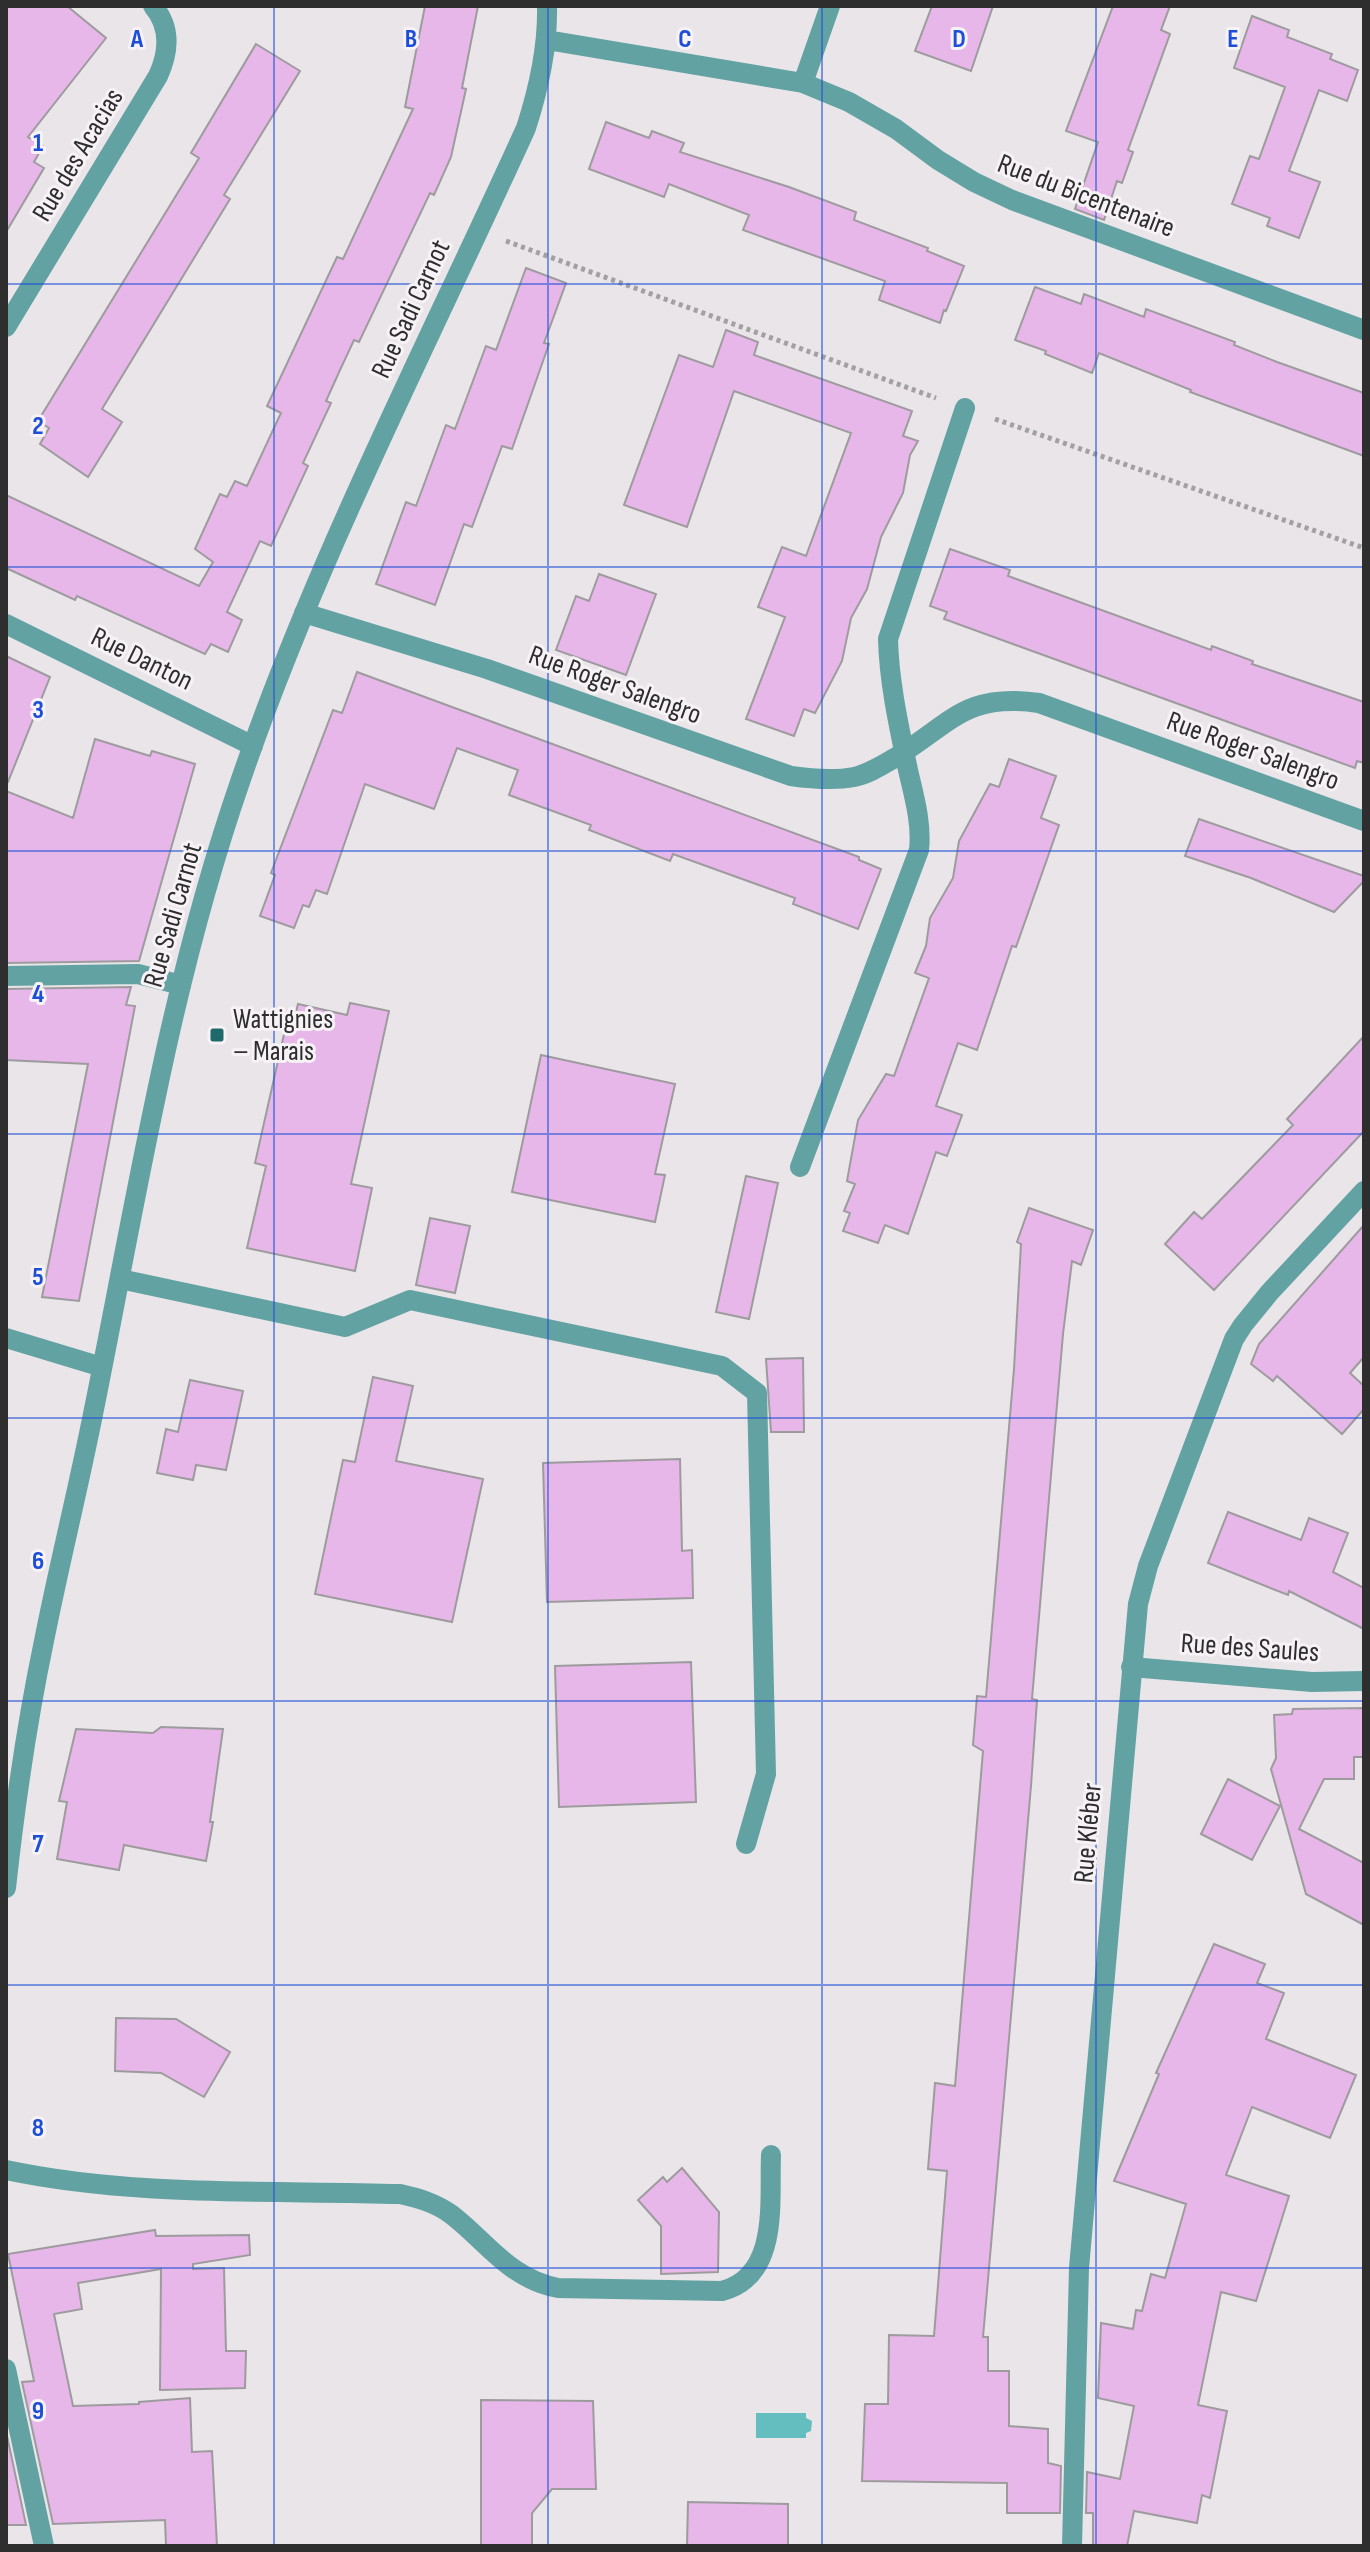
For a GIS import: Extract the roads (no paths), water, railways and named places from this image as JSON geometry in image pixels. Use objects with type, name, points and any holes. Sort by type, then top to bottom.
[{"type":"street","name":"Rue des Acacias","points":[[6,327],[158,76],[168,46],[166,30],[153,6]]},
{"type":"street","name":"Rue Sadi Carnot","points":[[6,1888],[31,1706],[181,985],[239,785],[304,613],[526,128],[547,40],[547,6]]},
{"type":"street","points":[[803,83],[830,6]]},
{"type":"street","name":"Rue du Bicentenaire","points":[[547,40],[803,83],[849,102],[896,129],[974,182],[1012,200],[1364,330]]},
{"type":"street","points":[[800,1167],[919,850],[919,820],[904,752],[888,657],[888,639],[965,408]]},
{"type":"street","name":"Rue Roger Salengro","points":[[304,613],[499,673],[791,776],[813,779],[856,777],[904,752],[961,711],[999,701],[1019,700],[1039,703],[1364,821]]},
{"type":"street","name":"Rue Danton","points":[[6,624],[253,746]]},
{"type":"street","points":[[6,976],[138,974],[181,985]]},
{"type":"street","name":"Rue Kléber","points":[[1072,2546],[1079,2268],[1138,1604],[1148,1566],[1234,1339],[1269,1293],[1364,1191]]},
{"type":"street","points":[[120,1279],[345,1327],[410,1300],[722,1366],[757,1393],[766,1774],[746,1844]]},
{"type":"street","points":[[6,1338],[102,1367]]},
{"type":"street","name":"Rue des Saules","points":[[1131,1667],[1312,1682],[1364,1681]]},
{"type":"street","points":[[6,2170],[57,2181],[117,2187],[400,2194],[433,2203],[451,2214],[503,2263],[539,2284],[558,2288],[722,2291],[745,2280],[764,2253],[768,2237],[771,2155]]},
{"type":"street","points":[[6,2369],[44,2546]]},
{"type":"water","points":[[756,2413],[806,2413],[806,2418],[812,2421],[811,2431],[806,2433],[806,2438],[756,2438]]},
{"type":"place","name":"Wattignies – Marais","points":[[217,1035]]}]
